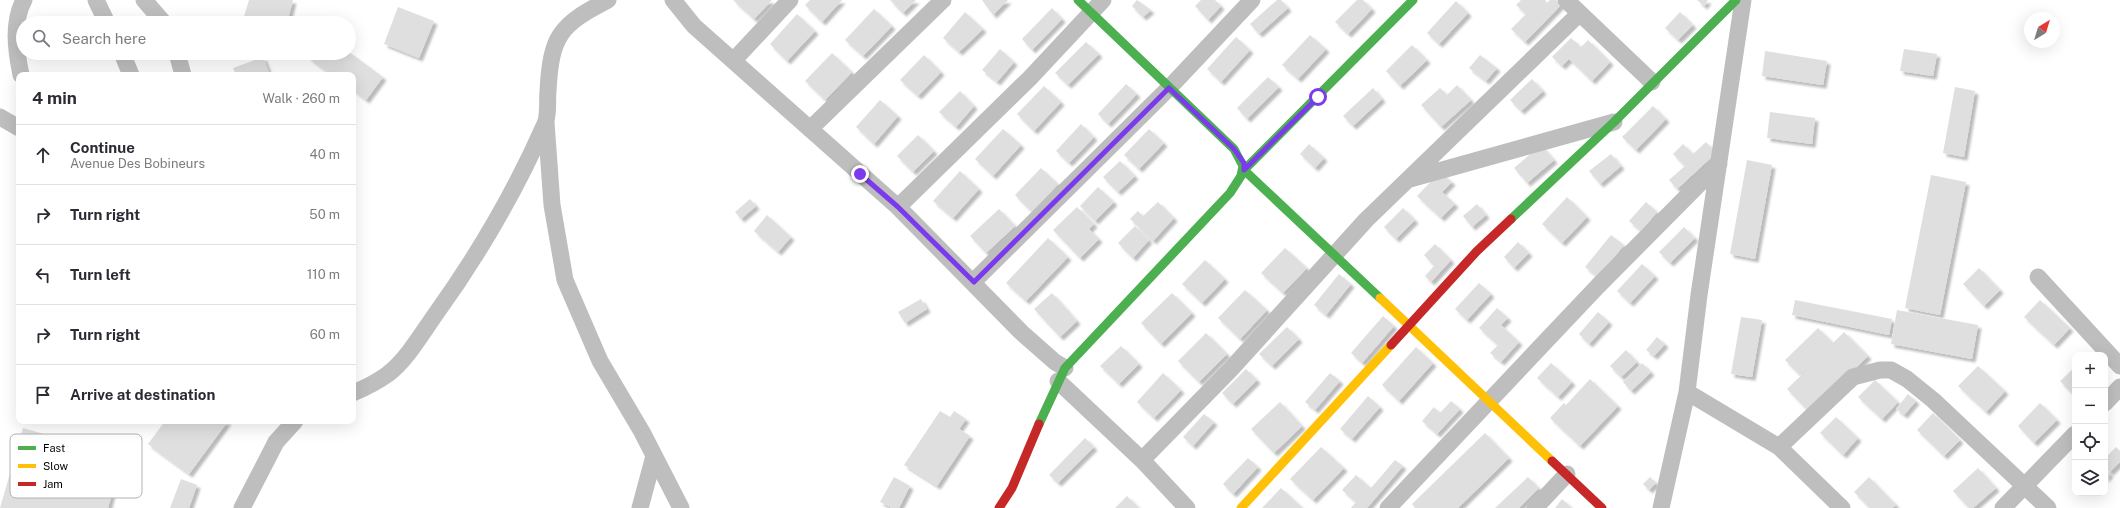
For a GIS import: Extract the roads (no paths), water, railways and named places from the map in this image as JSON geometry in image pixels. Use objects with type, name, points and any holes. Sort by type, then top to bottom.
[{"type":"street","points":[[19,16],[24,0]]},
{"type":"street","points":[[96,0],[104,16]]},
{"type":"street","points":[[144,0],[158,16]]},
{"type":"street","points":[[608,0],[586,12],[559,34],[554,48],[549,73],[546,122],[552,205],[565,280],[600,361],[642,432],[681,508]]},
{"type":"street","points":[[673,0],[694,26],[898,207],[974,282],[1021,332],[1055,362],[1061,375],[1188,508]]},
{"type":"street","points":[[734,60],[790,0]]},
{"type":"street","points":[[810,129],[943,0]]},
{"type":"street","points":[[1078,0],[1234,149],[1244,163],[1244,170],[1602,508]]},
{"type":"street","points":[[898,207],[1030,78],[1103,0]]},
{"type":"street","points":[[974,282],[1169,88],[1252,0]]},
{"type":"street","points":[[1000,508],[1012,488],[1061,375],[1230,192],[1244,170],[1413,0]]},
{"type":"street","points":[[1566,0],[1652,82]]},
{"type":"street","points":[[1241,508],[1408,325],[1478,251],[1614,122],[1652,82],[1736,0]]},
{"type":"street","points":[[1660,508],[1688,392],[1699,295],[1743,0]]},
{"type":"street","points":[[1142,460],[1231,369],[1334,255],[1406,180],[1579,14]]},
{"type":"street","points":[[19,60],[21,72]]},
{"type":"street","points":[[125,60],[130,72]]},
{"type":"street","points":[[179,60],[182,72]]},
{"type":"street","points":[[0,117],[16,126]]},
{"type":"street","points":[[356,391],[388,374],[424,332],[464,276],[495,226],[546,122]]},
{"type":"street","points":[[1406,180],[1614,122]]},
{"type":"street","points":[[1388,508],[1598,286],[1719,164]]},
{"type":"street","points":[[2038,276],[2120,366]]},
{"type":"street","points":[[1779,447],[1853,377],[1880,370],[1891,370],[1907,379],[1933,400],[2048,508]]},
{"type":"street","points":[[2108,400],[2120,387]]},
{"type":"street","points":[[1688,392],[1779,447],[1842,508]]},
{"type":"street","points":[[242,508],[276,442],[292,424]]},
{"type":"street","points":[[2004,508],[2072,437]]},
{"type":"street","points":[[640,508],[654,456]]},
{"type":"street","points":[[1536,508],[1567,474]]}]
